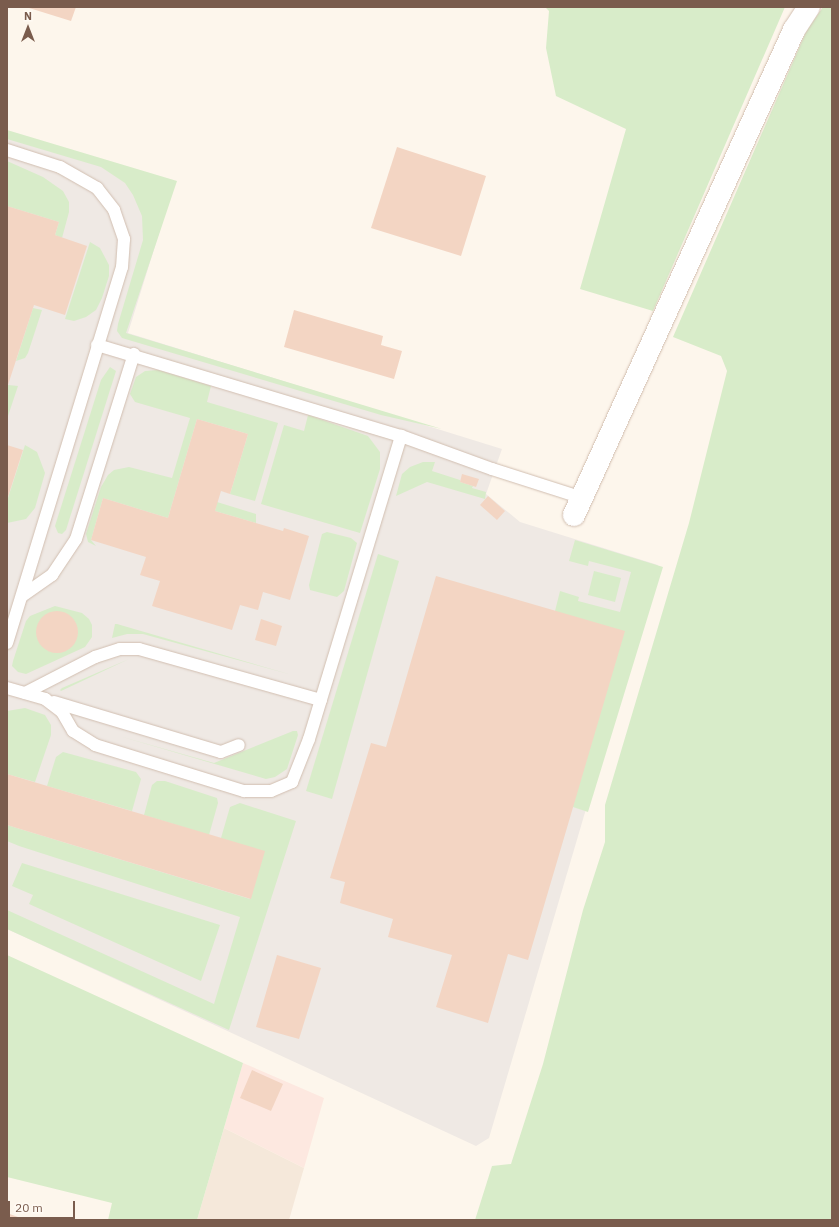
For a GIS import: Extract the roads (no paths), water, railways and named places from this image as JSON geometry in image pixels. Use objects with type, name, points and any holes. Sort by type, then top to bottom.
[{"type":"street","points":[[578,506],[794,30],[809,7]]},
{"type":"lane","points":[[7,150],[60,168],[96,188],[114,210],[124,239],[122,267],[7,643]]},
{"type":"lane","points":[[97,345],[134,354],[401,436],[492,469],[578,506]]},
{"type":"lane","points":[[22,596],[52,575],[76,539],[134,354]]},
{"type":"lane","points":[[45,699],[62,712],[73,731],[95,746],[244,791],[271,791],[292,782],[320,700],[401,436]]},
{"type":"lane","points":[[25,693],[95,657],[120,648],[139,648],[320,700]]},
{"type":"lane","points":[[7,688],[221,752],[239,745]]}]
